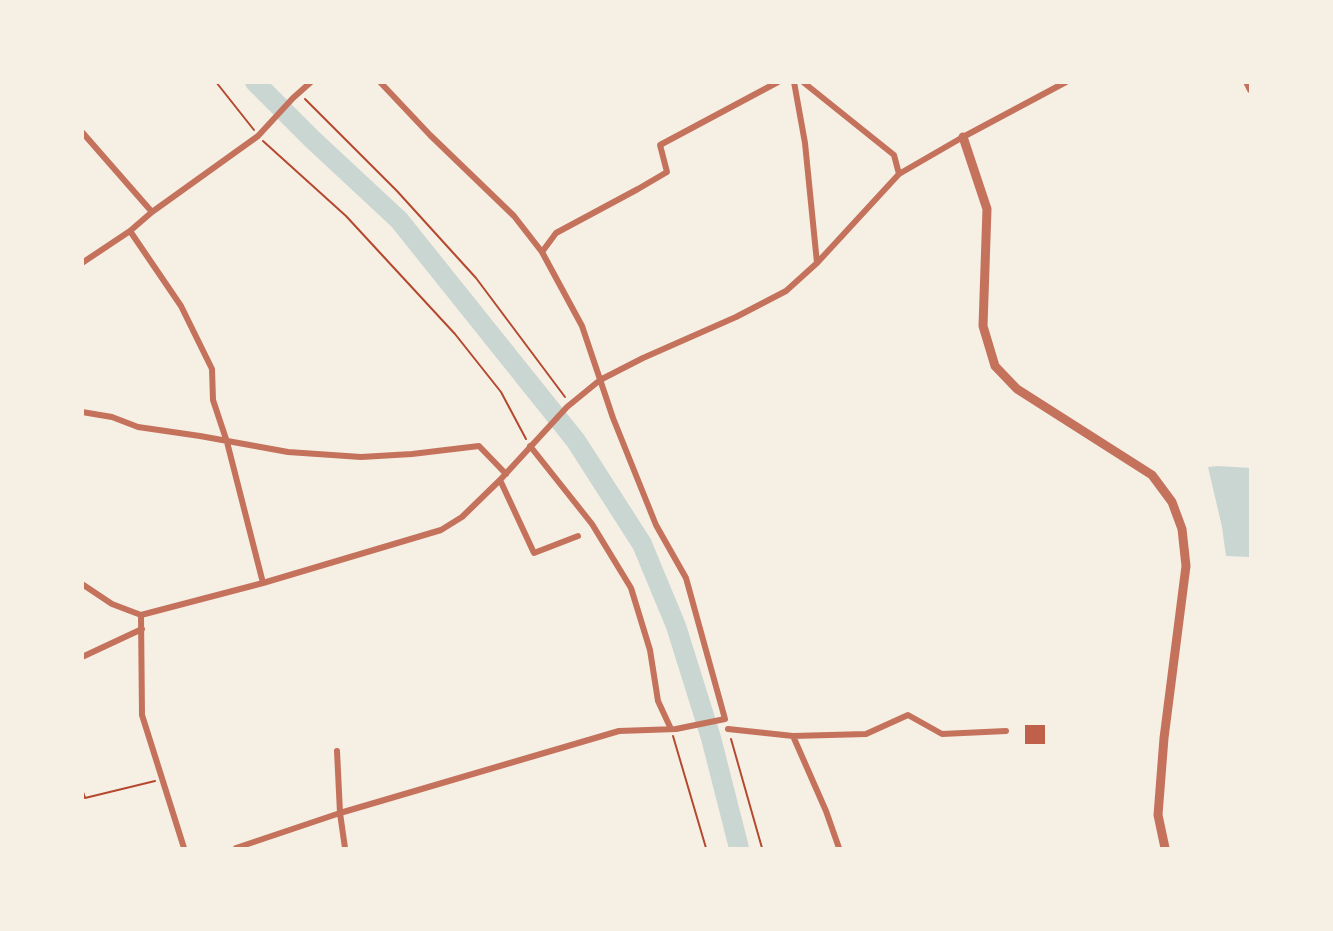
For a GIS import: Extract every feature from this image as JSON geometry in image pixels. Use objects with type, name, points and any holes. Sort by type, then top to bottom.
[{"type":"street","points":[[82,263],[130,231],[152,212],[260,134],[311,82]]},
{"type":"street","points":[[236,849],[340,813],[619,731],[674,729],[725,719],[686,578],[656,525],[600,380],[582,326],[542,252],[514,216],[430,135],[380,82]]},
{"type":"street","points":[[542,252],[556,233],[667,172],[660,146],[778,82]]},
{"type":"street","points":[[794,82],[805,143],[818,263]]},
{"type":"street","points":[[803,82],[894,155],[899,174]]},
{"type":"street","points":[[82,584],[112,604],[141,615],[263,583],[441,530],[462,517],[506,474],[569,406],[600,380],[786,291],[818,263],[899,174],[1066,82]]},
{"type":"street","points":[[1246,82],[1251,90]]},
{"type":"street","points":[[82,132],[152,212]]},
{"type":"street","points":[[963,137],[987,209],[983,326],[995,366],[1017,389],[1152,475],[1172,502],[1182,529],[1186,566],[1164,738],[1158,815],[1165,849]]},
{"type":"street","points":[[130,231],[181,306],[212,369],[213,400],[227,442],[263,583]]},
{"type":"street","points":[[82,412],[112,417],[138,427],[288,452],[361,457],[479,446],[506,474]]},
{"type":"street","points":[[530,447],[592,524],[632,588],[650,650],[658,701],[674,729]]},
{"type":"street","points":[[500,480],[534,553],[578,537]]},
{"type":"street","points":[[141,615],[142,716],[184,849]]},
{"type":"street","points":[[82,657],[142,629]]},
{"type":"street","points":[[728,729],[793,736],[866,734],[908,715],[942,734],[1006,731]]},
{"type":"street","points":[[793,736],[826,811],[839,849]]},
{"type":"street","points":[[337,751],[340,813],[345,849]]},
{"type":"path","points":[[216,82],[260,134],[346,216],[455,334],[501,393],[530,447]]},
{"type":"path","points":[[296,95],[397,191],[476,278],[569,406]]},
{"type":"path","points":[[674,729],[706,849]]},
{"type":"path","points":[[728,729],[762,849]]},
{"type":"path","points":[[82,789],[86,798],[161,779]]},
{"type":"shaded area","points":[[1208,467],[1250,468],[1250,557],[1226,556],[1222,527]]},
{"type":"building","points":[[1025,725],[1045,725],[1045,744],[1025,744]]},
{"type":"waterway","points":[[255,82],[399,220],[576,441],[642,544],[676,626],[711,738],[739,848]]}]
